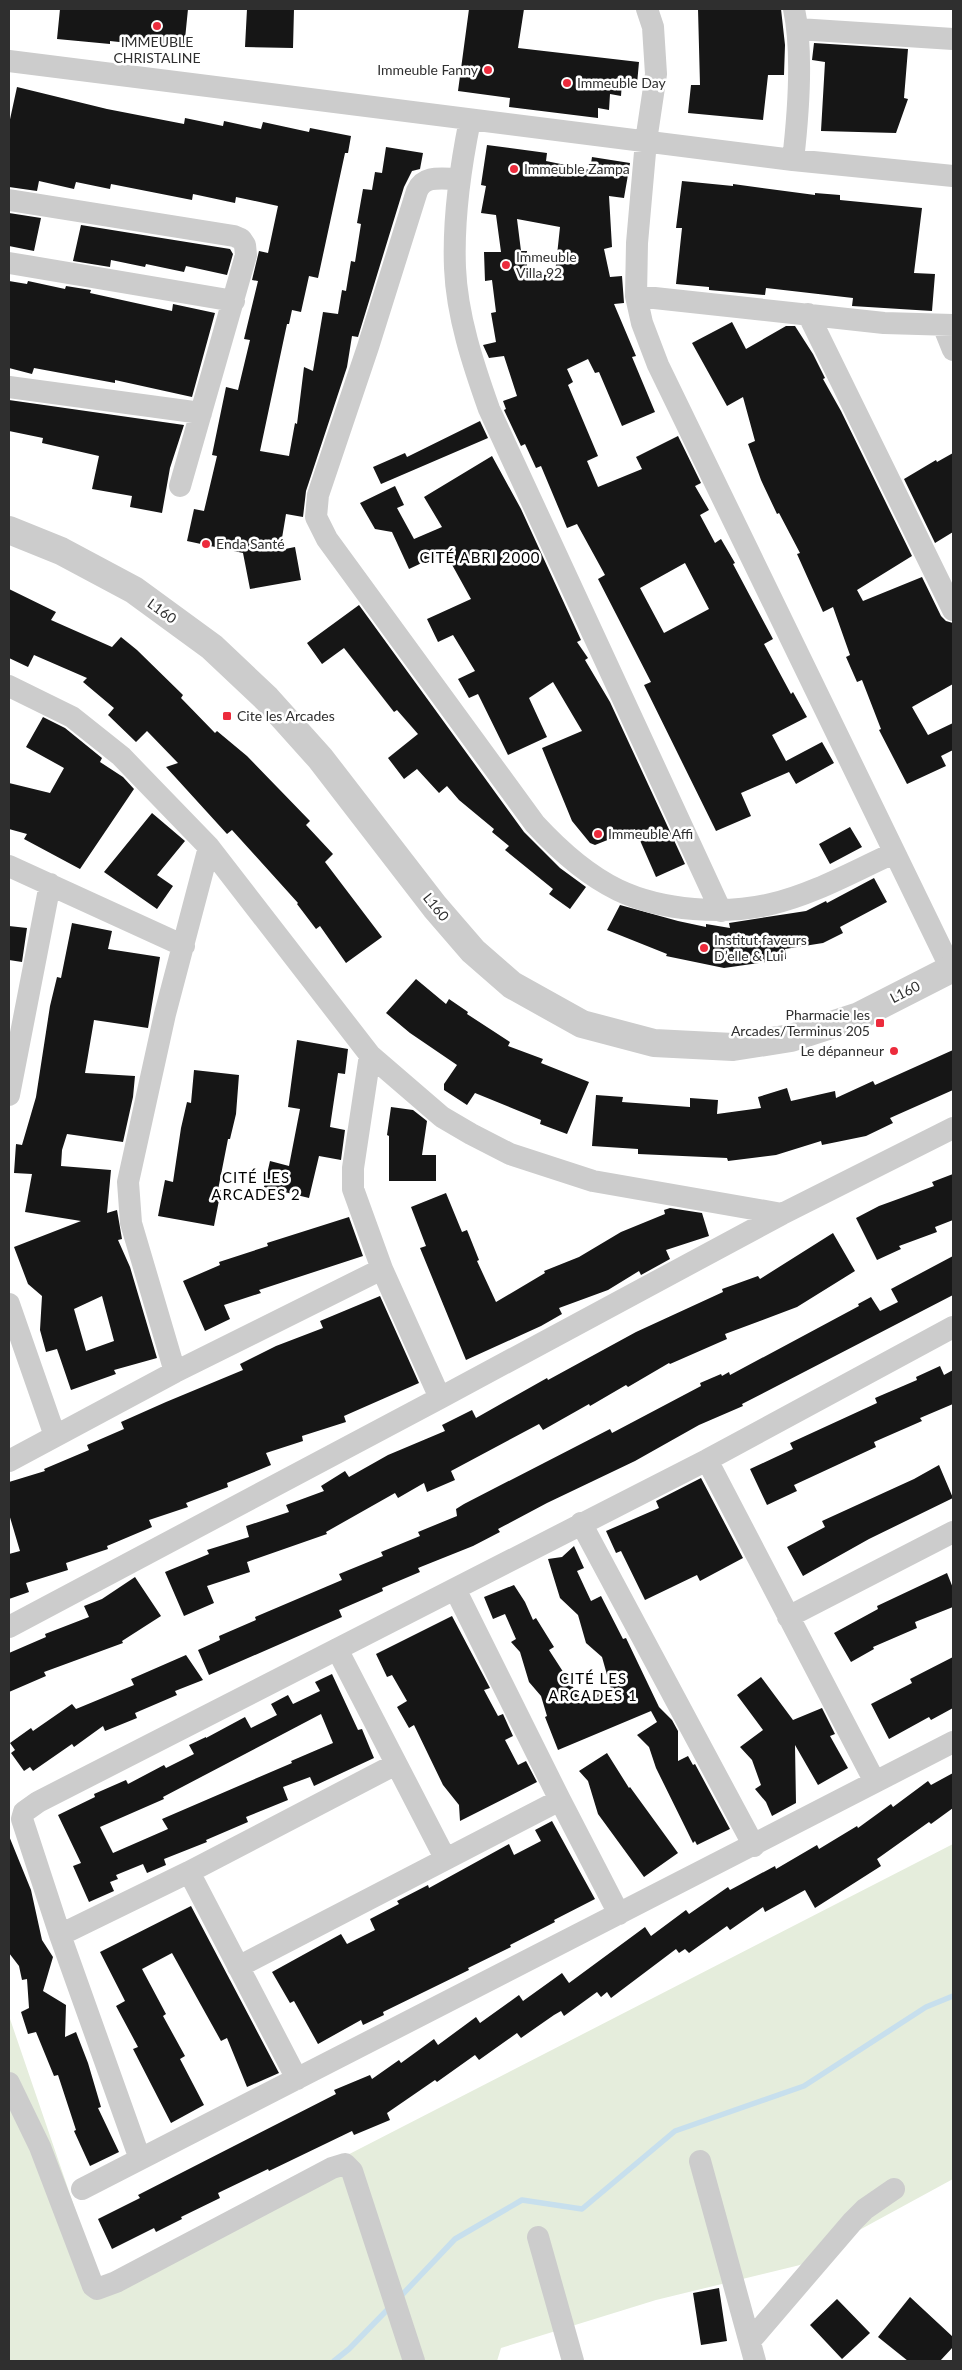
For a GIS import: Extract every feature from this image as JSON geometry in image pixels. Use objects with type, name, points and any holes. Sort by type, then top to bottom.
[{"type":"street","points":[[647,9],[653,27],[656,74],[646,141],[636,243],[636,296],[642,323],[658,364],[952,970]]},
{"type":"street","points":[[794,160],[796,135],[796,19],[953,40]]},
{"type":"street","points":[[9,61],[794,160],[953,176]]},
{"type":"street","points":[[470,120],[460,179],[455,233],[455,269],[460,306],[471,352],[489,409],[721,911]]},
{"type":"street","points":[[460,179],[430,178],[420,184],[417,191],[368,347],[318,495],[315,510],[318,524],[530,816],[554,844],[588,872],[619,890],[658,903],[721,911],[771,904],[802,894],[894,853]]},
{"type":"street","points":[[9,200],[234,236],[241,239],[245,245],[246,255],[234,301],[180,486]]},
{"type":"street","points":[[9,263],[234,301]]},
{"type":"street","points":[[636,296],[884,323],[948,325],[953,350]]},
{"type":"street","points":[[808,314],[953,610]]},
{"type":"street","points":[[9,387],[201,413]]},
{"type":"street","name":"L160","points":[[9,530],[61,551],[134,590],[212,647],[268,699],[320,758],[435,907],[473,951],[512,985],[582,1024],[654,1043],[732,1047],[782,1040],[859,1016],[952,970]]},
{"type":"street","points":[[9,686],[72,717],[121,756],[209,847],[370,1055],[442,1117],[510,1154],[593,1181],[782,1214]]},
{"type":"street","points":[[175,1372],[131,1223],[128,1189],[131,1163],[155,1061],[209,847]]},
{"type":"street","points":[[9,866],[184,946]]},
{"type":"street","points":[[9,1096],[50,884]]},
{"type":"street","points":[[370,1055],[352,1182],[356,1199],[382,1269],[440,1398]]},
{"type":"street","points":[[9,1627],[782,1214],[953,1128]]},
{"type":"street","points":[[9,1460],[175,1372],[382,1269]]},
{"type":"street","points":[[9,1304],[55,1436]]},
{"type":"street","points":[[140,2159],[60,1935],[22,1819],[24,1812],[38,1802],[707,1460],[953,1327]]},
{"type":"street","points":[[707,1460],[876,1782]]},
{"type":"street","points":[[581,1524],[754,1846]]},
{"type":"street","points":[[788,1617],[953,1532]]},
{"type":"street","points":[[456,1589],[560,1800],[619,1914]]},
{"type":"street","points":[[337,1649],[445,1858]]},
{"type":"street","points":[[82,2189],[754,1846],[953,1742]]},
{"type":"street","points":[[60,1935],[189,1872],[396,1764]]},
{"type":"street","points":[[238,1967],[560,1800]]},
{"type":"street","points":[[189,1872],[298,2079]]},
{"type":"street","points":[[9,2083],[40,2147],[93,2286],[97,2289],[116,2282],[332,2168],[345,2164],[352,2171],[414,2361]]},
{"type":"street","points":[[700,2161],[753,2351]]},
{"type":"street","points":[[753,2351],[853,2221],[865,2209],[894,2189]]},
{"type":"street","points":[[538,2237],[573,2361]]},
{"type":"green space","points":[[953,1844],[953,2179],[852,2234],[800,2265],[656,2300],[501,2348],[497,2361],[9,2361],[9,2016],[100,2282]]},
{"type":"building","points":[[60,9],[188,9],[184,49],[110,41],[110,44],[57,39]]},
{"type":"building","points":[[247,9],[294,9],[293,48],[245,47]]},
{"type":"building","points":[[469,9],[524,9],[518,48],[639,62],[637,84],[622,82],[621,96],[610,94],[609,110],[598,108],[598,118],[509,107],[510,98],[458,91]]},
{"type":"building","points":[[698,9],[781,9],[785,45],[784,75],[768,75],[763,120],[688,113],[691,85],[700,85]]},
{"type":"building","points":[[814,43],[908,49],[904,98],[908,99],[896,133],[821,131],[825,62],[812,60]]},
{"type":"building","points":[[17,87],[107,109],[184,124],[185,118],[223,126],[224,121],[261,129],[263,122],[309,132],[310,128],[351,136],[348,153],[345,153],[318,278],[309,276],[301,312],[292,310],[289,324],[287,324],[260,451],[289,456],[295,423],[297,424],[304,367],[313,371],[323,312],[338,314],[342,290],[346,291],[351,261],[355,262],[361,224],[357,223],[363,189],[372,190],[375,172],[382,173],[386,147],[423,153],[420,169],[412,171],[404,187],[358,337],[352,336],[347,367],[306,491],[303,517],[286,514],[280,550],[295,547],[301,580],[250,589],[243,553],[187,541],[194,509],[204,511],[217,456],[212,455],[226,387],[238,390],[250,340],[244,339],[258,281],[252,280],[259,251],[268,253],[278,206],[236,197],[235,203],[193,194],[192,200],[111,184],[110,189],[76,182],[74,189],[39,181],[37,191],[9,187],[9,124]]},
{"type":"building","points":[[487,145],[547,153],[546,161],[590,170],[592,157],[630,163],[624,198],[609,196],[612,247],[604,249],[610,277],[622,276],[624,303],[614,304],[636,356],[632,357],[655,412],[622,426],[599,372],[595,373],[588,359],[567,369],[573,382],[568,385],[598,456],[587,461],[598,487],[642,469],[636,457],[678,436],[701,483],[695,486],[709,510],[700,515],[715,543],[721,539],[735,563],[733,564],[773,639],[764,644],[791,694],[793,692],[807,717],[772,735],[786,761],[822,742],[834,763],[796,784],[789,772],[741,793],[751,816],[716,831],[644,685],[651,682],[598,579],[605,575],[577,524],[567,528],[541,466],[536,468],[525,444],[521,446],[504,410],[506,409],[503,401],[517,396],[504,356],[489,358],[483,345],[496,342],[491,313],[496,312],[492,280],[485,281],[484,252],[501,252],[496,215],[481,213],[486,186],[481,185]],"holes":[[[517,219],[560,227],[555,274],[527,276],[527,251],[521,251]],[[685,563],[709,609],[664,633],[640,588]]]},
{"type":"building","points":[[682,181],[733,186],[733,184],[815,195],[815,193],[840,195],[840,200],[922,208],[914,273],[935,274],[932,311],[852,306],[853,298],[766,288],[765,295],[709,290],[709,287],[676,284],[682,228],[676,228]]},
{"type":"building","points":[[9,213],[41,218],[34,251],[9,246]]},
{"type":"building","points":[[81,225],[230,249],[233,254],[227,275],[186,266],[184,272],[146,264],[145,267],[111,260],[110,267],[73,261]]},
{"type":"building","points":[[9,281],[27,284],[28,281],[65,289],[66,286],[91,290],[90,293],[172,311],[173,304],[215,313],[192,397],[115,380],[115,383],[34,368],[32,374],[9,368]]},
{"type":"building","points":[[732,322],[746,349],[786,326],[795,326],[813,354],[825,378],[823,379],[841,411],[912,556],[857,590],[863,601],[922,577],[941,616],[946,621],[953,623],[953,684],[912,707],[928,735],[953,723],[953,750],[941,756],[946,766],[907,784],[879,730],[881,729],[862,680],[857,682],[846,657],[850,655],[833,607],[823,612],[797,554],[800,553],[779,513],[777,514],[761,480],[748,444],[755,441],[743,397],[727,406],[692,343]]},
{"type":"building","points":[[9,400],[184,425],[170,468],[162,513],[130,507],[132,496],[92,489],[99,456],[42,443],[43,438],[9,431]]},
{"type":"building","points":[[480,421],[488,438],[381,484],[373,467],[405,453],[407,457]]},
{"type":"building","points":[[953,453],[953,532],[935,543],[904,479],[936,460],[937,462]]},
{"type":"building","points":[[492,456],[521,509],[581,640],[577,642],[588,658],[585,660],[610,702],[685,864],[656,877],[635,829],[595,845],[590,843],[572,821],[542,748],[582,731],[553,682],[529,698],[547,737],[508,755],[478,694],[469,698],[458,679],[475,671],[453,635],[438,642],[427,619],[471,599],[445,552],[409,569],[392,532],[375,529],[360,503],[395,486],[404,505],[397,508],[414,539],[442,527],[424,497]]},
{"type":"building","points":[[9,589],[56,612],[51,620],[112,647],[121,637],[137,650],[183,695],[181,698],[215,733],[217,731],[247,756],[310,821],[306,825],[333,854],[325,862],[382,937],[346,963],[320,926],[316,929],[298,903],[232,830],[227,834],[166,767],[178,763],[147,731],[136,742],[108,715],[114,708],[83,682],[87,678],[34,655],[28,667],[9,658]]},
{"type":"building","points":[[359,605],[524,832],[560,868],[586,887],[570,909],[549,894],[553,889],[505,850],[509,846],[492,832],[494,829],[459,800],[447,786],[439,793],[417,769],[404,779],[388,758],[418,734],[397,710],[394,712],[344,648],[322,664],[307,643]]},
{"type":"building","points":[[43,717],[65,728],[102,758],[100,762],[123,777],[134,789],[80,869],[24,839],[27,834],[9,829],[9,783],[50,793],[64,768],[26,747]]},
{"type":"building","points":[[152,813],[185,841],[157,875],[173,886],[157,909],[104,872]]},
{"type":"building","points":[[850,827],[862,847],[830,864],[819,844]]},
{"type":"building","points":[[874,878],[887,902],[840,927],[843,933],[823,943],[785,949],[786,959],[724,968],[666,956],[667,954],[607,930],[620,905],[706,927],[706,924],[730,928],[729,923],[806,911],[826,901],[827,903]]},
{"type":"building","points":[[72,923],[112,931],[108,949],[160,957],[148,1028],[94,1020],[85,1073],[135,1076],[133,1097],[123,1142],[67,1134],[62,1150],[61,1166],[111,1170],[107,1213],[117,1210],[122,1239],[118,1240],[130,1267],[157,1358],[114,1370],[116,1374],[71,1390],[57,1349],[46,1352],[40,1330],[42,1296],[28,1284],[14,1247],[81,1221],[25,1212],[32,1174],[14,1173],[16,1144],[22,1145],[36,1097],[50,1006],[57,977],[61,978]],"holes":[[[102,1296],[114,1341],[86,1351],[74,1309]]]},
{"type":"building","points":[[9,926],[27,928],[22,962],[9,960]]},
{"type":"building","points":[[416,979],[446,1004],[449,999],[468,1012],[467,1014],[510,1042],[508,1046],[543,1059],[541,1063],[589,1082],[567,1134],[540,1124],[541,1120],[475,1093],[467,1105],[444,1090],[444,1084],[457,1065],[410,1033],[386,1013]]},
{"type":"building","points":[[297,1040],[348,1049],[345,1074],[338,1073],[330,1127],[345,1130],[341,1160],[319,1156],[309,1198],[264,1187],[270,1161],[289,1166],[300,1109],[288,1107]]},
{"type":"building","points":[[953,1050],[953,1090],[890,1118],[893,1123],[866,1136],[822,1145],[821,1141],[776,1155],[728,1161],[727,1158],[638,1154],[638,1149],[592,1146],[596,1095],[623,1097],[622,1102],[690,1107],[690,1098],[718,1100],[717,1114],[761,1108],[758,1097],[787,1088],[791,1101],[835,1091],[836,1098],[873,1081],[875,1085]]},
{"type":"building","points":[[194,1070],[239,1075],[236,1114],[230,1139],[228,1139],[218,1190],[221,1190],[214,1226],[158,1216],[165,1180],[173,1182],[181,1128],[187,1102],[191,1103]]},
{"type":"building","points":[[391,1107],[413,1110],[427,1121],[422,1155],[436,1155],[436,1181],[389,1181],[389,1136],[387,1135]]},
{"type":"building","points":[[953,1174],[953,1220],[935,1227],[937,1232],[899,1246],[901,1249],[877,1260],[856,1218],[879,1206],[934,1186],[932,1182]]},
{"type":"building","points":[[446,1193],[462,1232],[467,1230],[479,1260],[477,1261],[496,1302],[545,1273],[544,1271],[579,1257],[621,1232],[665,1214],[664,1210],[670,1208],[702,1213],[709,1236],[666,1250],[670,1259],[641,1275],[639,1271],[608,1290],[559,1308],[562,1314],[541,1326],[466,1360],[420,1248],[426,1246],[411,1207]]},
{"type":"building","points":[[349,1217],[363,1256],[259,1290],[261,1293],[224,1305],[230,1319],[205,1331],[183,1281],[220,1265],[219,1262],[268,1246],[267,1243]]},
{"type":"building","points":[[833,1233],[855,1271],[797,1307],[725,1334],[727,1339],[669,1363],[628,1387],[626,1385],[543,1430],[539,1424],[451,1471],[455,1480],[427,1492],[424,1483],[398,1498],[395,1493],[326,1532],[327,1534],[247,1562],[250,1572],[207,1586],[214,1603],[184,1616],[165,1572],[209,1554],[207,1550],[249,1537],[246,1526],[289,1512],[286,1505],[324,1491],[321,1486],[345,1471],[349,1477],[388,1455],[445,1431],[442,1425],[472,1410],[476,1418],[547,1378],[548,1380],[636,1332],[723,1292],[722,1289],[758,1276],[760,1279]]},
{"type":"building","points":[[953,1256],[953,1295],[742,1404],[743,1406],[699,1425],[635,1461],[547,1503],[498,1529],[500,1532],[473,1546],[418,1568],[420,1572],[382,1588],[383,1591],[339,1610],[342,1617],[209,1675],[198,1650],[220,1640],[219,1636],[256,1620],[255,1617],[342,1580],[339,1574],[383,1556],[381,1552],[420,1536],[418,1532],[457,1516],[456,1509],[464,1504],[610,1429],[612,1433],[701,1386],[700,1383],[721,1374],[722,1376],[729,1372],[730,1375],[859,1306],[858,1304],[871,1297],[880,1311],[898,1302],[891,1289]]},
{"type":"building","points":[[380,1296],[419,1383],[344,1416],[346,1422],[302,1436],[303,1441],[266,1453],[271,1465],[227,1483],[228,1487],[186,1503],[188,1507],[149,1520],[152,1527],[107,1546],[108,1549],[66,1563],[68,1570],[26,1583],[29,1592],[9,1599],[9,1554],[20,1551],[9,1514],[9,1482],[45,1471],[44,1469],[89,1450],[87,1445],[124,1429],[121,1422],[243,1370],[240,1364],[276,1346],[323,1328],[320,1321]]},
{"type":"building","points":[[940,1366],[944,1375],[953,1370],[953,1404],[920,1418],[922,1421],[874,1442],[876,1447],[794,1485],[797,1491],[767,1505],[750,1469],[793,1449],[790,1443],[877,1403],[875,1398],[917,1380],[916,1377]]},
{"type":"building","points":[[939,1465],[953,1498],[869,1539],[803,1576],[787,1547],[825,1527],[822,1521],[914,1479]]},
{"type":"building","points":[[701,1478],[743,1558],[700,1581],[697,1575],[645,1600],[621,1551],[616,1553],[606,1531],[659,1508],[656,1501]]},
{"type":"building","points":[[574,1546],[584,1568],[577,1571],[591,1601],[601,1596],[623,1639],[626,1638],[659,1707],[672,1720],[678,1731],[678,1761],[688,1756],[693,1765],[695,1764],[730,1829],[697,1845],[695,1841],[693,1843],[656,1768],[649,1747],[637,1735],[657,1722],[651,1711],[558,1750],[545,1717],[547,1716],[541,1696],[529,1682],[520,1652],[511,1642],[516,1639],[505,1614],[493,1619],[484,1597],[514,1585],[525,1602],[533,1620],[536,1618],[554,1647],[549,1650],[582,1701],[611,1689],[602,1657],[586,1643],[578,1615],[560,1598],[548,1559],[562,1557]]},
{"type":"building","points":[[947,1573],[953,1588],[953,1607],[915,1622],[917,1628],[873,1647],[874,1649],[851,1662],[834,1633],[878,1609],[877,1606]]},
{"type":"building","points":[[135,1577],[161,1616],[122,1641],[123,1643],[44,1672],[46,1676],[9,1692],[9,1653],[46,1637],[45,1634],[89,1617],[84,1606],[102,1599]]},
{"type":"building","points":[[452,1616],[490,1688],[484,1690],[498,1716],[503,1714],[513,1736],[505,1740],[518,1765],[526,1761],[537,1782],[460,1821],[459,1805],[443,1785],[414,1725],[409,1728],[397,1707],[407,1701],[392,1675],[387,1677],[376,1654]]},
{"type":"building","points":[[186,1655],[203,1680],[175,1691],[177,1695],[135,1713],[137,1718],[105,1731],[103,1726],[74,1747],[72,1744],[33,1771],[30,1767],[24,1771],[11,1753],[15,1750],[10,1743],[31,1728],[33,1731],[72,1704],[76,1709],[134,1685],[131,1679]]},
{"type":"building","points":[[953,1657],[953,1708],[931,1720],[929,1717],[889,1739],[871,1704],[912,1683],[910,1679]]},
{"type":"building","points":[[332,1674],[358,1730],[362,1729],[374,1758],[314,1786],[310,1777],[283,1787],[288,1800],[246,1817],[248,1822],[206,1840],[207,1842],[164,1859],[166,1865],[147,1873],[143,1864],[116,1875],[118,1879],[110,1882],[114,1891],[89,1902],[73,1866],[81,1863],[58,1815],[95,1797],[94,1794],[126,1780],[128,1784],[164,1765],[166,1768],[194,1754],[189,1745],[245,1717],[251,1728],[277,1715],[271,1704],[288,1695],[293,1704],[320,1691],[315,1682]],"holes":[[[321,1714],[333,1743],[291,1761],[292,1763],[162,1819],[168,1829],[113,1853],[100,1827],[164,1799],[163,1797]]]},
{"type":"building","points":[[761,1677],[793,1720],[822,1708],[835,1734],[830,1736],[848,1768],[818,1785],[795,1745],[796,1803],[772,1816],[766,1802],[755,1789],[761,1785],[752,1760],[740,1747],[763,1730],[737,1695]]},
{"type":"building","points":[[607,1753],[629,1788],[678,1853],[644,1877],[598,1814],[588,1781],[579,1771]]},
{"type":"building","points":[[953,1773],[953,1808],[931,1824],[929,1822],[877,1859],[881,1866],[815,1908],[805,1890],[765,1912],[763,1907],[730,1930],[727,1926],[689,1953],[685,1949],[679,1953],[676,1949],[611,1998],[607,1992],[601,1997],[597,1992],[564,2016],[561,2011],[521,2038],[517,2033],[479,2060],[475,2055],[437,2082],[435,2080],[387,2113],[390,2120],[354,2135],[352,2131],[269,2171],[268,2169],[218,2193],[220,2198],[181,2217],[182,2219],[156,2232],[154,2228],[112,2249],[98,2219],[140,2198],[138,2195],[336,2094],[334,2090],[370,2075],[372,2079],[399,2060],[401,2063],[434,2039],[438,2045],[476,2017],[480,2023],[519,1995],[523,2001],[562,1973],[569,1983],[645,1927],[651,1936],[686,1910],[689,1914],[728,1887],[730,1890],[775,1866],[776,1869],[817,1845],[819,1849],[857,1826],[858,1828],[891,1804],[893,1807],[928,1781],[931,1785]]},
{"type":"building","points":[[552,1821],[595,1899],[510,1945],[511,1947],[468,1968],[469,1970],[383,2012],[384,2015],[363,2025],[361,2020],[318,2044],[294,2001],[290,2003],[272,1972],[341,1934],[347,1944],[375,1930],[370,1919],[399,1904],[397,1901],[428,1885],[429,1888],[509,1844],[514,1855],[541,1841],[535,1830]]},
{"type":"building","points":[[9,1836],[31,1890],[42,1940],[53,1957],[43,1991],[66,2005],[65,2037],[76,2032],[88,2063],[101,2107],[98,2108],[119,2152],[90,2166],[74,2131],[76,2130],[58,2075],[54,2076],[36,2032],[28,2034],[21,2012],[29,2008],[27,1979],[22,1980],[19,1966],[9,1953]]},
{"type":"building","points":[[191,1906],[279,2073],[247,2087],[227,2038],[221,2041],[172,1953],[142,1969],[166,2014],[163,2016],[185,2056],[180,2059],[204,2105],[171,2123],[133,2049],[138,2047],[116,2006],[125,2001],[100,1952]]},
{"type":"building","points":[[719,2288],[727,2341],[701,2345],[693,2293]]},
{"type":"building","points":[[910,2297],[953,2337],[953,2347],[940,2361],[908,2361],[878,2337]]},
{"type":"building","points":[[837,2299],[870,2333],[842,2359],[810,2325]]},
{"type":"waterway","points":[[400,2297],[455,2239],[522,2200],[582,2209],[675,2131],[804,2086],[926,2007],[953,1996]]},
{"type":"waterway","points":[[334,2361],[349,2349],[390,2307]]},
{"type":"place","name":"IMMEUBLE CHRISTALINE","points":[[157,26]]},
{"type":"place","name":"Immeuble Fanny","points":[[488,70]]},
{"type":"place","name":"Immeuble Day","points":[[567,83]]},
{"type":"place","name":"Immeuble Zampa","points":[[514,169]]},
{"type":"place","name":"Immeuble Villa 92","points":[[506,265]]},
{"type":"place","name":"Enda Santé","points":[[206,544]]},
{"type":"place","name":"Cite les Arcades","points":[[227,716]]},
{"type":"place","name":"Immeuble Affi","points":[[598,834]]},
{"type":"place","name":"Institut faveurs D’elle & Lui","points":[[704,948]]},
{"type":"place","name":"Pharmacie les Arcades/Terminus 205","points":[[880,1023]]},
{"type":"place","name":"Le dépanneur","points":[[894,1051]]},
{"type":"district","name":"CITÉ ABRI 2000","points":[[480,558]]},
{"type":"district","name":"CITÉ LES ARCADES 2","points":[[256,1186]]},
{"type":"district","name":"CITÉ LES ARCADES 1","points":[[593,1688]]}]
